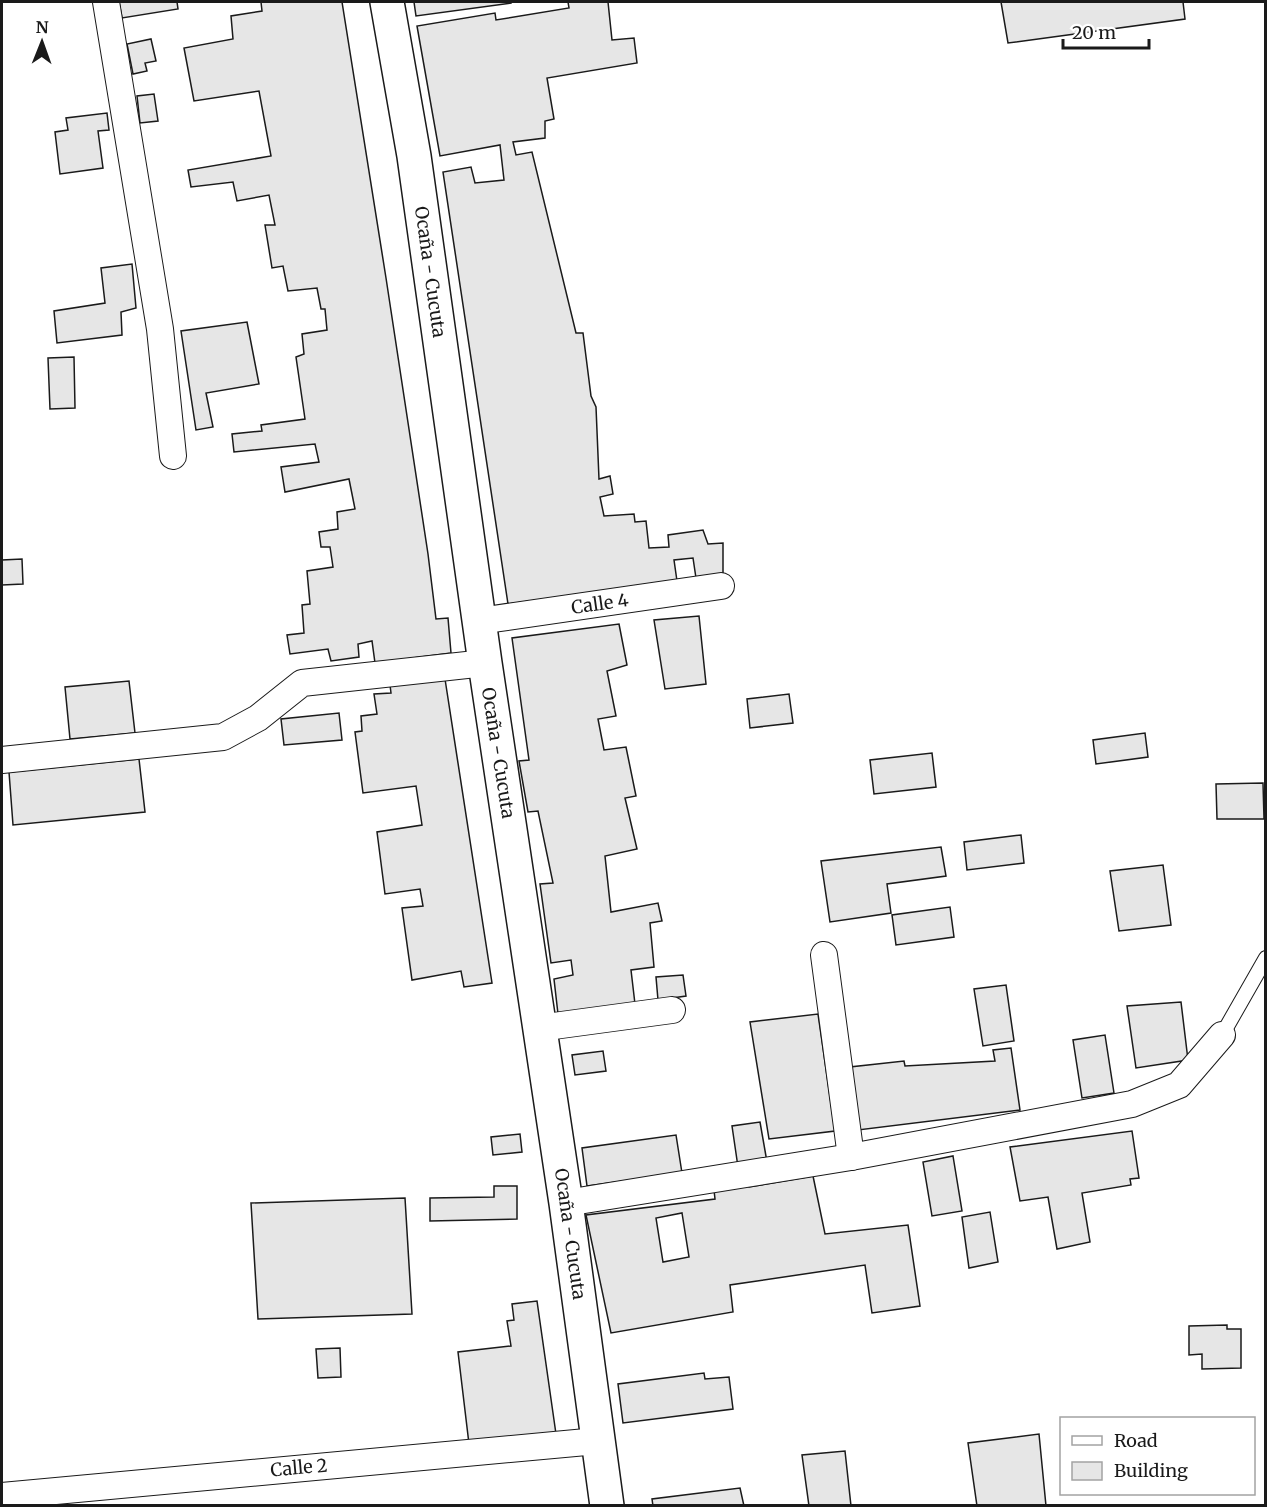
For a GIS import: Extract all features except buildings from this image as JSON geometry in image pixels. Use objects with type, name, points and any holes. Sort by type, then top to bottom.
[{"type":"main road","name":"Ocaña - Cucuta","points":[[387,2],[414,156],[484,663],[566,1203],[607,1506]]},
{"type":"street","points":[[106,2],[160,329],[173,456]]},
{"type":"street","name":"Calle 4","points":[[479,621],[721,586]]},
{"type":"street","points":[[2,760],[223,737],[258,718],[302,683],[484,663]]},
{"type":"street","points":[[824,955],[851,1157]]},
{"type":"street","points":[[539,1028],[672,1010]]},
{"type":"street","points":[[566,1203],[851,1157],[1132,1104],[1179,1085],[1222,1035]]},
{"type":"street","name":"Calle 2","points":[[2,1496],[597,1441]]},
{"type":"lane","points":[[1222,1035],[1266,958]]}]
